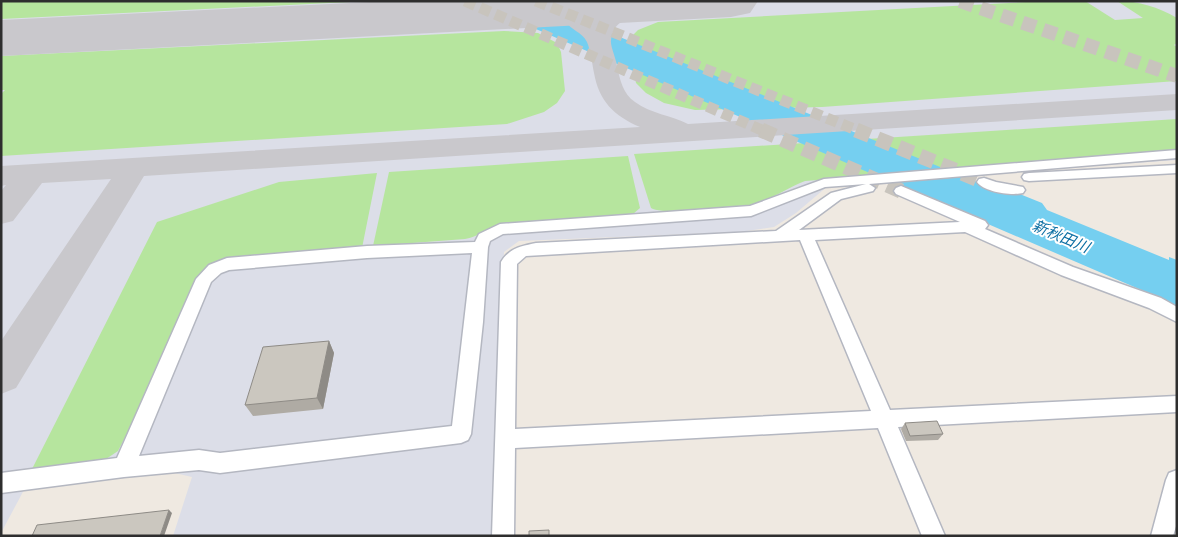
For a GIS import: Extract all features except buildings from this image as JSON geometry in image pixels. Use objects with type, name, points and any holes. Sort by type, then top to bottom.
[{"type":"street","points":[[1,483],[124,467],[199,460],[220,463],[461,434],[474,322],[480,247],[484,238],[500,229],[751,211],[794,192],[824,183],[1177,154]]},
{"type":"street","points":[[780,236],[836,196],[869,187],[976,179],[1177,169]]},
{"type":"street","points":[[984,182],[993,186],[1018,190]]},
{"type":"street","points":[[901,191],[1054,258],[1097,281]]},
{"type":"street","points":[[503,536],[509,262],[522,251],[546,248],[966,227],[1067,271],[1155,303],[1177,315]]},
{"type":"street","points":[[805,235],[934,536]]},
{"type":"street","points":[[124,467],[204,279],[215,269],[227,264],[367,252],[480,247]]},
{"type":"street","points":[[504,439],[1177,404]]},
{"type":"street","points":[[1162,536],[1177,480]]},
{"type":"shaded area","points":[[1,1],[1177,1],[1177,160],[829,185],[796,213],[774,227],[739,232],[519,241],[504,252],[493,536],[173,536],[192,477],[175,473],[25,488],[1,533]]},
{"type":"green space","points":[[1,1],[371,1],[1,19]]},
{"type":"green space","points":[[1046,1],[1085,1],[1115,20],[1143,18],[1117,1],[1141,3],[1177,18],[1177,43],[1174,45],[1177,47],[1177,81],[822,107],[695,110],[664,103],[646,93],[636,83],[629,42],[638,30],[658,22]]},
{"type":"green space","points":[[504,31],[538,33],[557,43],[561,52],[565,91],[557,103],[544,112],[507,124],[1,156],[1,94],[5,90],[1,90],[1,56]]},
{"type":"green space","points":[[1177,119],[1177,153],[805,181],[752,205],[700,211],[684,212],[651,208],[634,154]]},
{"type":"green space","points":[[628,156],[640,208],[633,214],[499,226],[465,239],[373,246],[389,172]]},
{"type":"green space","points":[[377,173],[362,248],[220,263],[166,358],[118,451],[97,465],[31,471],[157,222],[279,182]]},
{"type":"water","name":"新秋田川","points":[[471,1],[531,1],[987,186],[1007,189],[1042,203],[1047,210],[1169,260],[1169,257],[1177,260],[1177,308],[1160,298]]},
{"type":"taxiway","points":[[599,40],[608,22],[615,16],[633,9],[663,5]]},
{"type":"taxiway","points":[[576,21],[595,35],[602,52],[612,92],[623,107],[640,117],[677,129]]},
{"type":"taxiway","points":[[1,38],[10,38]]},
{"type":"taxiway","points":[[1,176],[1177,102]]},
{"type":"taxiway","points":[[1,376],[134,168]]},
{"type":"taxiway","points":[[1,213],[33,174]]},
{"type":"runway","points":[[1,38],[731,1]]},
{"type":"tunnel","points":[[465,1],[764,131]]},
{"type":"tunnel","points":[[536,1],[859,131]]},
{"type":"tunnel","points":[[960,1],[1177,76]]},
{"type":"tunnel","points":[[761,130],[901,191]]},
{"type":"tunnel","points":[[856,130],[984,182]]}]
